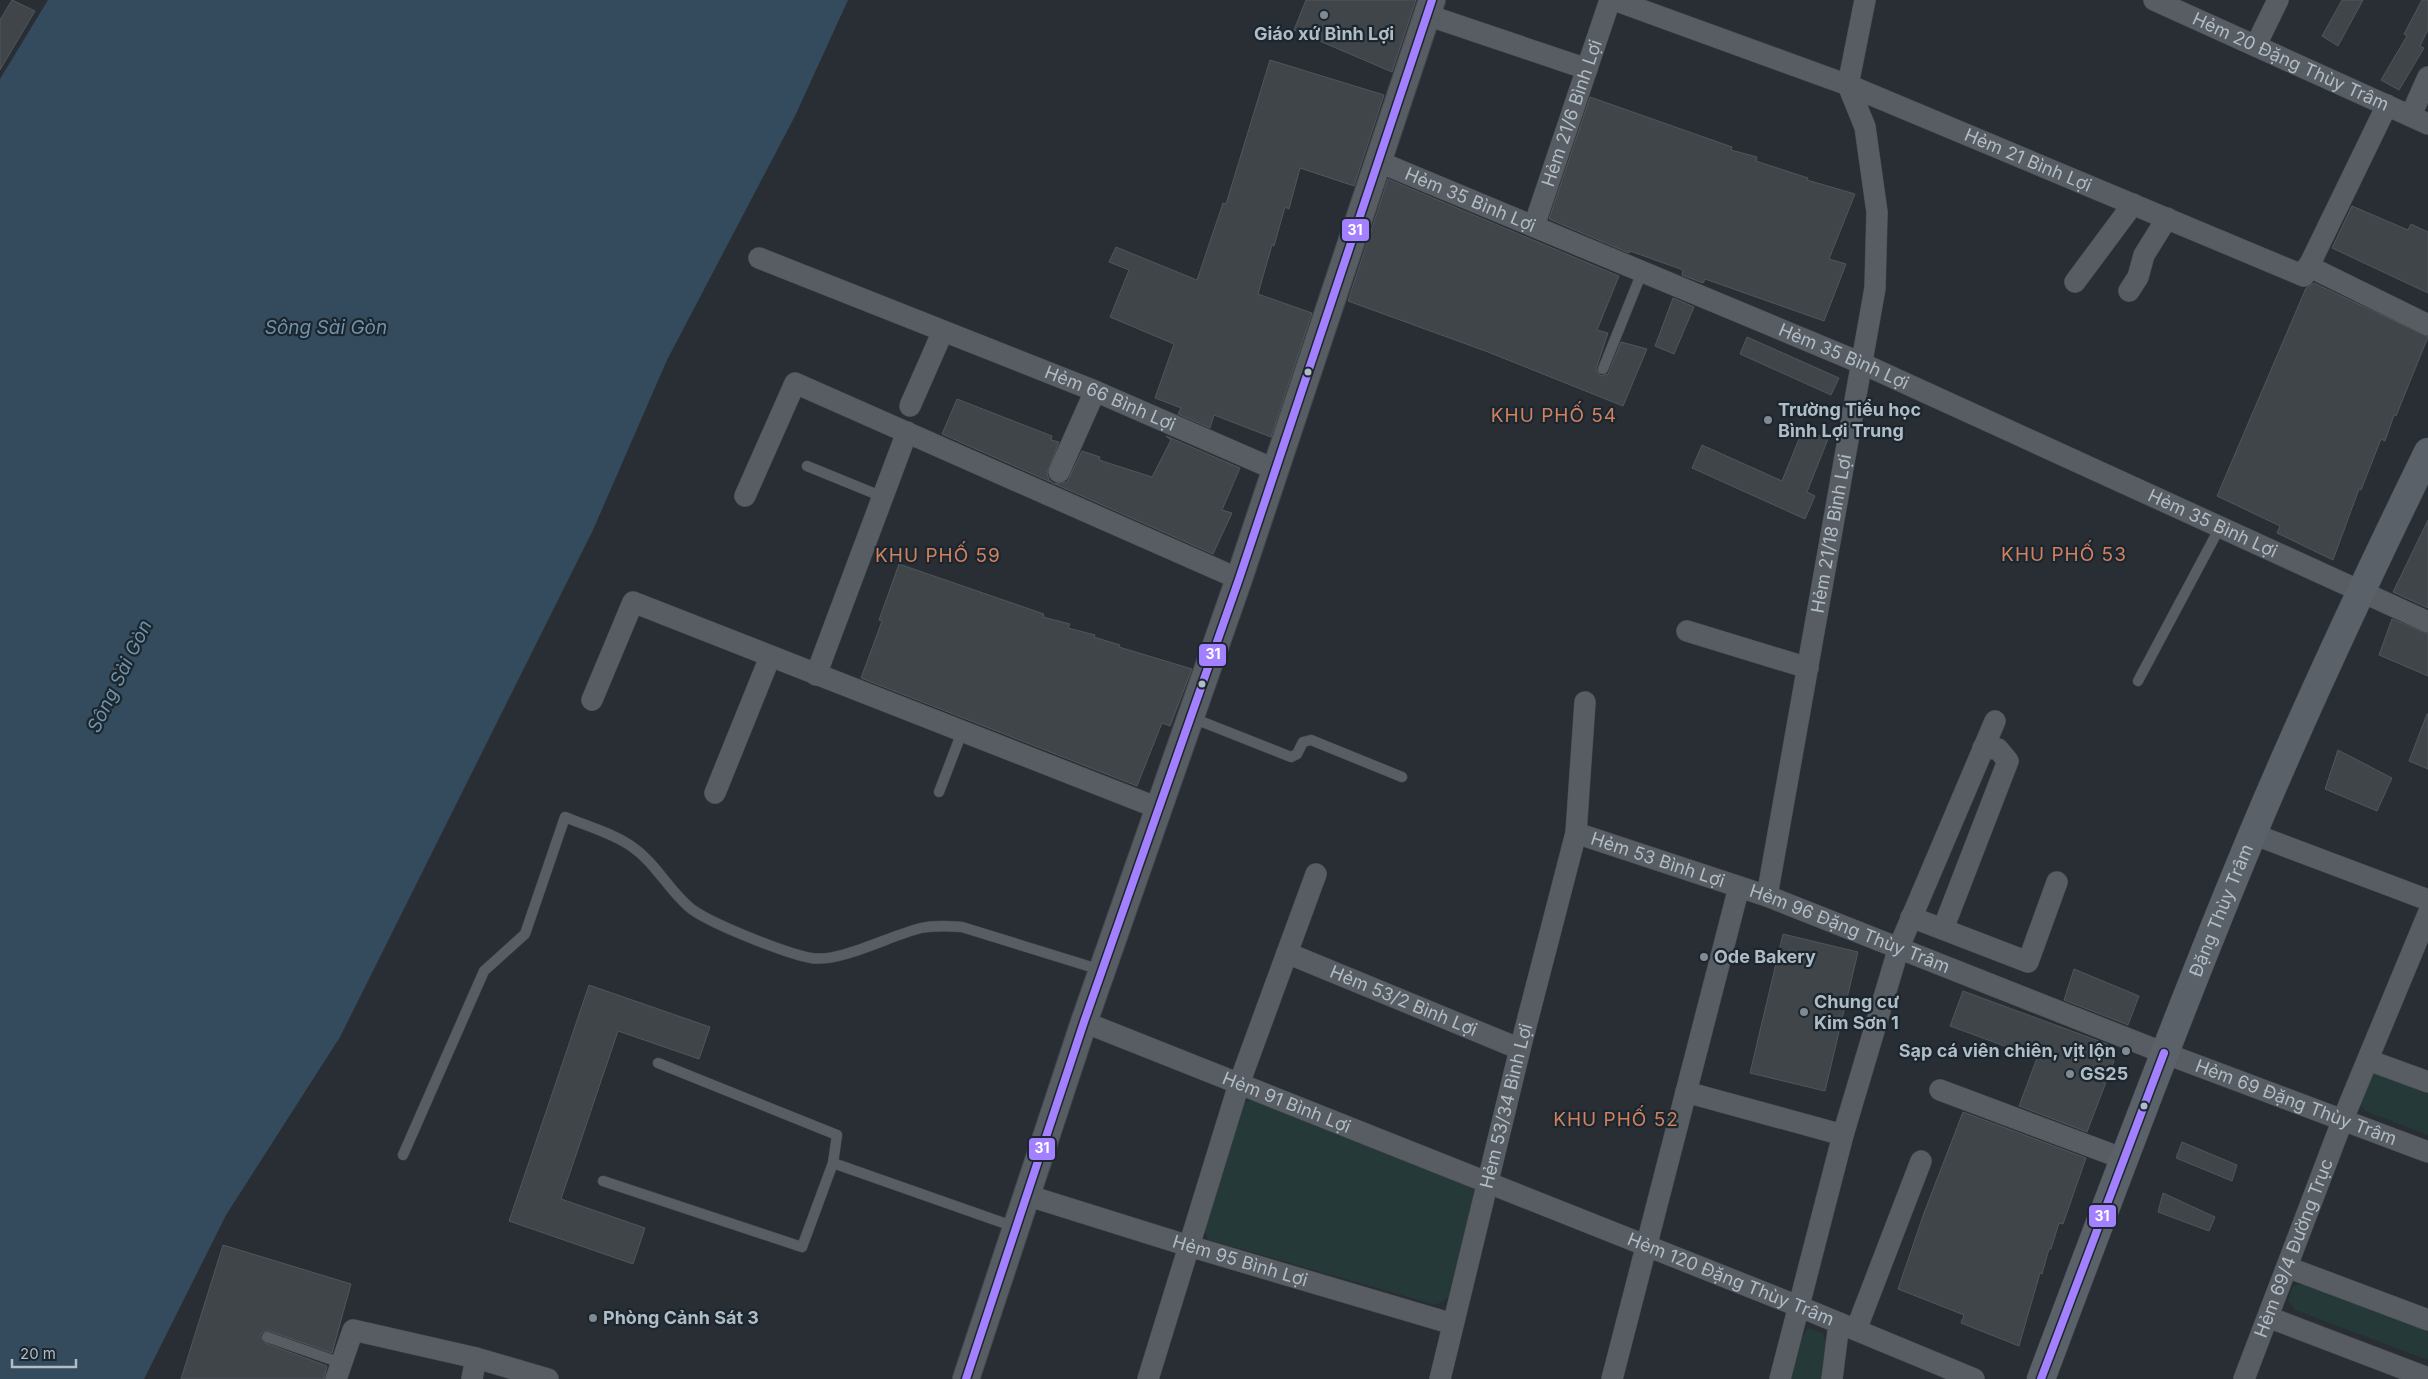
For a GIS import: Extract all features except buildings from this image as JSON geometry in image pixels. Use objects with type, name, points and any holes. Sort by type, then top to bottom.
[{"type":"main road","name":"Đặng Thùy Trâm","points":[[2041,1379],[2164,1053],[2252,834],[2361,592],[2420,489],[2428,452]]},
{"type":"street","name":"Hẻm 21/6 Bình Lợi","points":[[1534,226],[1612,0]]},
{"type":"street","name":"Hẻm 21 Bình Lợi","points":[[1612,0],[1848,85],[2304,276],[2308,266]]},
{"type":"street","points":[[1848,85],[1865,0]]},
{"type":"street","name":"Hẻm 20 Đặng Thùy Trâm","points":[[2154,0],[2420,120]]},
{"type":"street","points":[[2256,45],[2278,0]]},
{"type":"street","points":[[966,1379],[1084,1022],[1276,470],[1429,8],[1587,69]]},
{"type":"street","points":[[2420,120],[2428,77]]},
{"type":"street","name":"Hẻm 21/18 Bình Lợi","points":[[1767,896],[1874,288],[1877,212],[1865,127],[1848,85]]},
{"type":"street","points":[[2387,105],[2308,266],[2428,325]]},
{"type":"street","name":"Hẻm 35 Bình Lợi","points":[[1377,161],[1861,363],[2428,622]]},
{"type":"street","points":[[2075,282],[2133,204]]},
{"type":"street","points":[[2129,291],[2138,278],[2144,255],[2167,218]]},
{"type":"street","name":"Hẻm 66 Bình Lợi","points":[[759,258],[1095,391],[1276,470]]},
{"type":"street","points":[[910,406],[943,331]]},
{"type":"street","points":[[745,496],[795,382],[1239,579]]},
{"type":"street","points":[[1059,472],[1095,391]]},
{"type":"street","points":[[816,675],[907,432]]},
{"type":"street","points":[[592,700],[633,602],[770,658],[1158,808]]},
{"type":"street","points":[[1687,631],[1808,668]]},
{"type":"street","points":[[715,793],[770,658]]},
{"type":"street","name":"Hẻm 53/34 Bình Lợi","points":[[1440,1379],[1520,1049],[1576,833],[1585,702]]},
{"type":"street","points":[[1780,1379],[1843,1136],[1899,947],[1994,721]]},
{"type":"street","points":[[1943,929],[2008,761],[1998,749],[1983,748]]},
{"type":"street","name":"Hẻm 53 Bình Lợi","points":[[1576,833],[1739,887]]},
{"type":"street","points":[[2252,834],[2428,900]]},
{"type":"street","points":[[1148,1379],[1239,1084],[1316,874]]},
{"type":"street","points":[[1911,916],[2028,962],[2057,882]]},
{"type":"street","name":"Hẻm 96 Đặng Thùy Trâm","points":[[1612,1379],[1739,887],[1899,947],[2164,1053]]},
{"type":"street","name":"Hẻm 69/4 Đường Trục","points":[[2244,1379],[2343,1118],[2428,914]]},
{"type":"street","name":"Hẻm 53/2 Bình Lợi","points":[[1287,953],[1520,1049]]},
{"type":"street","name":"Hẻm 91 Bình Lợi","points":[[1084,1022],[1488,1183]]},
{"type":"street","name":"Hẻm 69 Đặng Thùy Trâm","points":[[2164,1053],[2343,1118],[2428,1152]]},
{"type":"street","points":[[2368,1060],[2428,1082]]},
{"type":"street","points":[[1940,1090],[2124,1159]]},
{"type":"street","points":[[1686,1092],[1843,1136]]},
{"type":"street","points":[[1832,1379],[1847,1327],[1921,1161]]},
{"type":"street","name":"Hẻm 120 Đặng Thùy Trâm","points":[[1488,1183],[1798,1306],[1974,1379]]},
{"type":"street","name":"Hẻm 95 Bình Lợi","points":[[1026,1195],[1189,1246],[1453,1324]]},
{"type":"street","points":[[2287,1267],[2428,1320]]},
{"type":"street","points":[[2268,1317],[2428,1378]]},
{"type":"street","points":[[339,1371],[353,1330],[476,1358],[548,1379]]},
{"type":"street","points":[[472,1379],[476,1358]]},
{"type":"lane","points":[[1602,368],[1642,272]]},
{"type":"lane","points":[[807,466],[883,497]]},
{"type":"lane","points":[[2138,681],[2220,527]]},
{"type":"lane","points":[[1189,717],[1291,757],[1296,756],[1303,742],[1311,740],[1402,777]]},
{"type":"lane","points":[[938,792],[962,732]]},
{"type":"lane","points":[[403,1154],[484,971],[525,934],[565,817],[615,837],[631,846],[647,858],[672,890],[689,907],[708,920],[812,958],[832,958],[919,929],[940,925],[962,927],[1102,970]]},
{"type":"lane","points":[[603,1181],[802,1247],[833,1163],[837,1135],[658,1063]]},
{"type":"lane","points":[[833,1163],[1016,1227]]},
{"type":"lane","points":[[267,1337],[339,1371]]},
{"type":"green space","points":[[2379,1072],[2428,1091],[2428,1135],[2365,1111],[2358,1101],[2367,1076]]},
{"type":"green space","points":[[1254,1100],[1468,1184],[1476,1193],[1448,1297],[1436,1305],[1209,1240],[1204,1230],[1243,1102]]},
{"type":"green space","points":[[2302,1284],[2428,1331],[2428,1360],[2295,1310],[2288,1300],[2293,1286]]},
{"type":"green space","points":[[1808,1328],[1823,1333],[1827,1345],[1823,1379],[1791,1379],[1802,1337]]},
{"type":"water","name":"Sông Sài Gòn","points":[[48,0],[848,0],[795,116],[667,360],[593,530],[340,1037],[226,1215],[144,1379],[0,1379],[0,79]]},
{"type":"transit line","name":"31","points":[[966,1379],[1084,1022],[1239,579],[1432,0]]},
{"type":"transit line","name":"31","points":[[2041,1379],[2164,1053]]},
{"type":"place","name":"Giáo xứ Bình Lợi","points":[[1324,15]]},
{"type":"place","name":"Trường Tiểu học Bình Lợi Trung","points":[[1768,420]]},
{"type":"place","name":"Ode Bakery","points":[[1704,957]]},
{"type":"place","name":"Chung cư Kim Sơn 1","points":[[1804,1012]]},
{"type":"place","name":"Sạp cá viên chiên, vịt lộn","points":[[2126,1051]]},
{"type":"place","name":"GS25","points":[[2070,1074]]},
{"type":"place","name":"Phòng Cảnh Sát 3","points":[[593,1318]]},
{"type":"district","name":"KHU PHỐ 54","points":[[1554,415]]},
{"type":"district","name":"KHU PHỐ 53","points":[[2064,554]]},
{"type":"district","name":"KHU PHỐ 59","points":[[938,555]]},
{"type":"district","name":"KHU PHỐ 52","points":[[1616,1119]]}]
